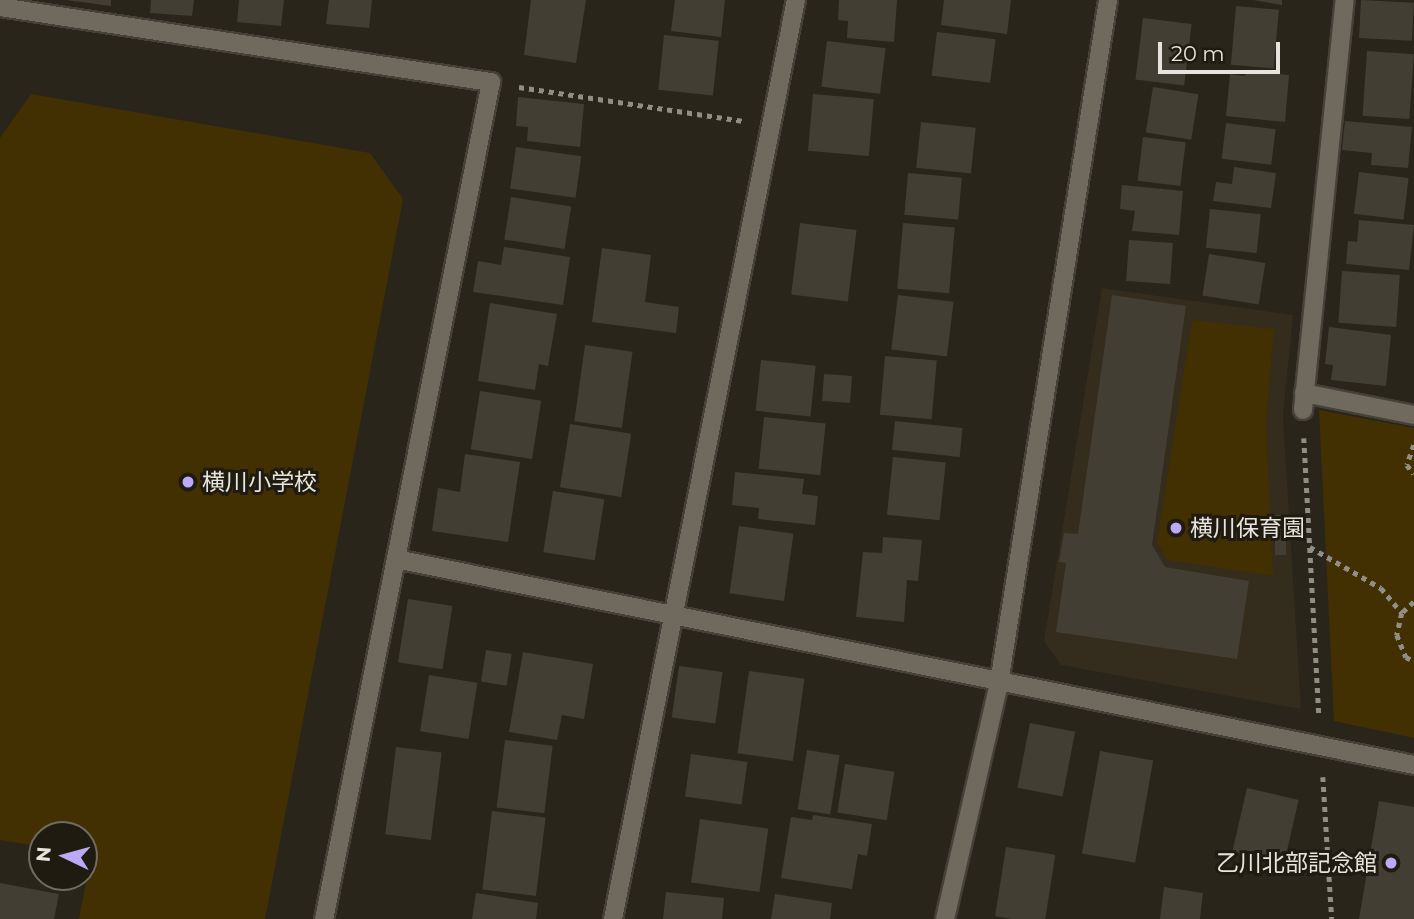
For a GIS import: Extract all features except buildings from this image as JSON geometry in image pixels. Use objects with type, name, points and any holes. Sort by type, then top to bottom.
[{"type":"street","points":[[613,919],[796,0]]},
{"type":"street","points":[[945,919],[999,683],[1108,0]]},
{"type":"street","points":[[1345,0],[1304,401],[1414,415]]},
{"type":"street","points":[[0,7],[491,82],[324,919]]},
{"type":"street","points":[[396,559],[674,614],[999,683],[1321,744],[1414,765]]},
{"type":"path","points":[[491,82],[771,125]]},
{"type":"path","points":[[1304,401],[1309,547],[1332,919]]},
{"type":"path","points":[[1414,444],[1408,451],[1407,465],[1414,474]]},
{"type":"path","points":[[1309,547],[1381,588],[1402,613]]},
{"type":"path","points":[[1414,602],[1402,613],[1396,635],[1406,656],[1414,662]]},
{"type":"shaded area","name":"横川小学校","points":[[31,94],[370,153],[403,199],[265,919],[79,919],[84,891],[98,891],[98,821],[28,821],[28,845],[0,840],[0,138]]},
{"type":"shaded area","name":"横川保育園","points":[[1102,288],[1293,315],[1283,416],[1301,709],[1061,665],[1044,641]]},
{"type":"shaded area","points":[[1192,320],[1274,329],[1266,423],[1273,576],[1167,560],[1157,542]]},
{"type":"shaded area","points":[[1319,410],[1414,428],[1414,738],[1334,721]]},
{"type":"place","name":"横川小学校","points":[[188,482]]},
{"type":"place","name":"横川保育園","points":[[1176,528]]},
{"type":"place","name":"乙川北部記念館","points":[[1391,863]]}]
